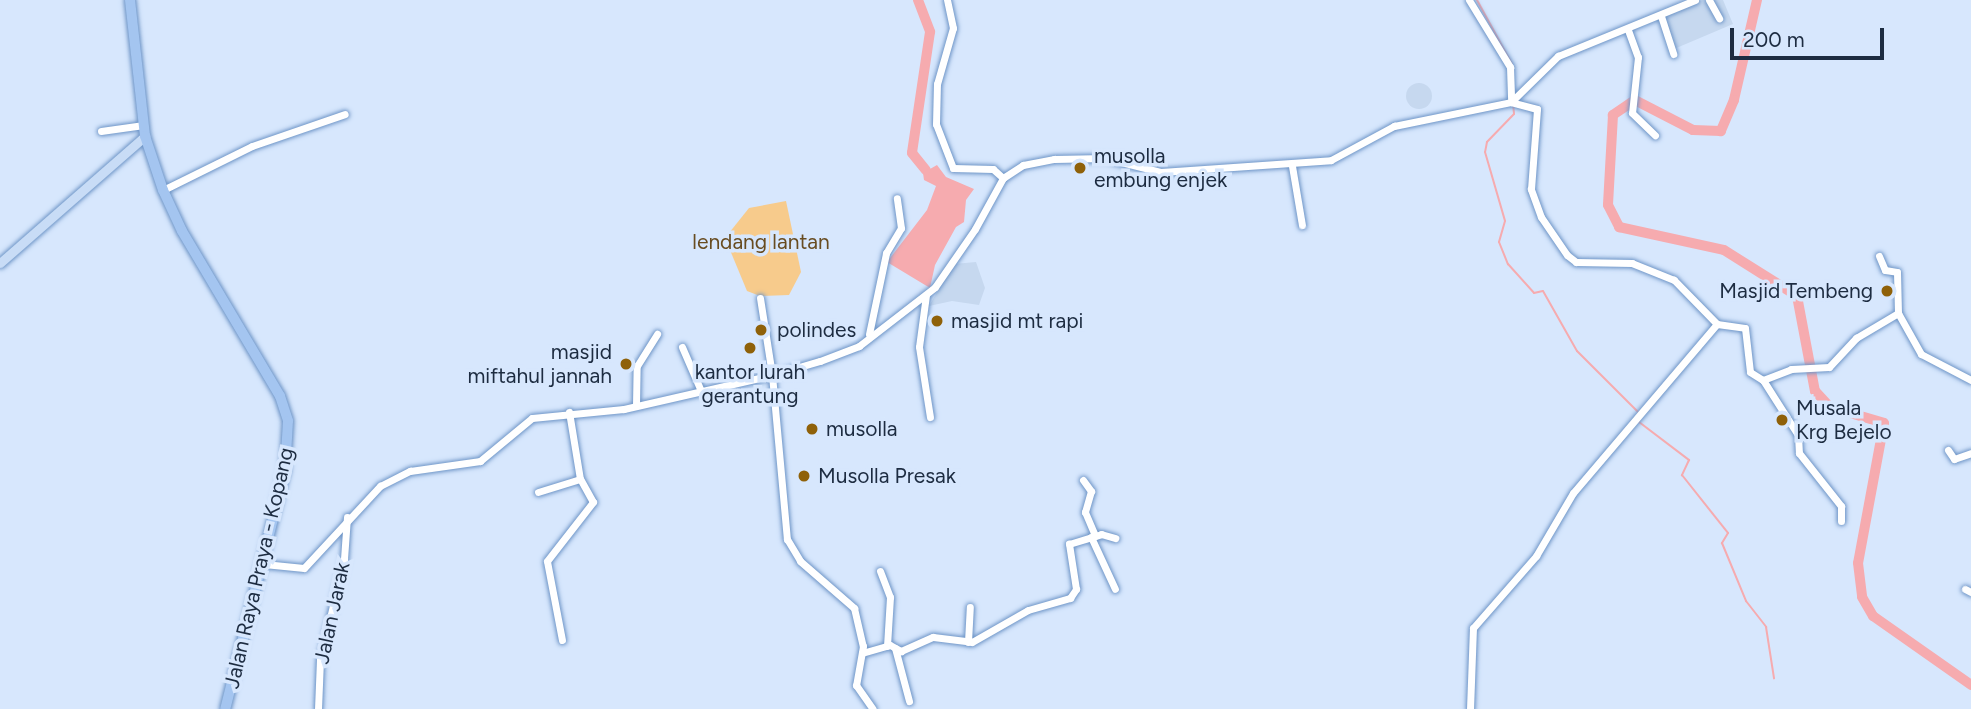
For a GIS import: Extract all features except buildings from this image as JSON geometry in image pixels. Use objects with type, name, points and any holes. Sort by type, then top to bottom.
[{"type":"highway","name":"Jalan Raya Praya - Kopang","points":[[130,0],[145,131],[163,190],[285,407],[289,450],[264,564],[225,709]]},
{"type":"main road","points":[[0,262],[145,131]]},
{"type":"street","points":[[947,0],[953,28],[937,84],[936,124],[953,168],[993,169],[1003,178]]},
{"type":"street","points":[[1469,0],[1510,67],[1511,102]]},
{"type":"street","points":[[1511,102],[1558,55],[1628,30],[1695,0]]},
{"type":"street","points":[[1709,0],[1719,18]]},
{"type":"street","points":[[1661,16],[1673,54]]},
{"type":"street","points":[[1628,30],[1638,57],[1632,113],[1654,135]]},
{"type":"street","points":[[264,564],[298,569],[312,564],[347,517],[397,475],[480,461],[530,419],[636,405],[772,375],[850,351],[926,294],[951,266],[1003,178],[1032,162],[1105,158],[1161,172],[1292,166],[1331,160],[1417,119],[1511,102],[1537,109],[1531,189],[1541,216],[1567,255],[1576,262],[1632,263],[1674,281],[1698,299],[1717,324],[1745,328],[1750,371],[1763,380],[1798,435],[1799,453],[1841,506],[1841,521]]},
{"type":"street","points":[[163,190],[252,146],[345,114]]},
{"type":"street","points":[[102,131],[145,131]]},
{"type":"street","points":[[1292,166],[1302,225]]},
{"type":"street","points":[[869,335],[886,253],[901,228],[897,198]]},
{"type":"street","points":[[1879,256],[1885,270],[1898,274],[1898,313],[1924,358],[1971,380]]},
{"type":"street","points":[[926,294],[919,347],[929,417]]},
{"type":"street","points":[[760,298],[772,375],[787,539],[800,561],[852,604],[862,653],[856,685],[873,709]]},
{"type":"street","points":[[1763,380],[1804,369],[1820,370],[1863,333],[1898,313]]},
{"type":"street","points":[[1470,709],[1469,648],[1475,626],[1536,556],[1573,493],[1717,324]]},
{"type":"street","points":[[636,405],[637,366],[657,334]]},
{"type":"street","points":[[682,347],[701,391]]},
{"type":"street","points":[[562,640],[547,564],[593,505],[580,478],[569,412]]},
{"type":"street","points":[[1948,450],[1954,459],[1971,453]]},
{"type":"street","points":[[538,492],[580,478]]},
{"type":"street","points":[[1083,480],[1091,491],[1085,512],[1115,589]]},
{"type":"street","name":"Jalan Jarak","points":[[318,709],[320,660],[344,559],[347,517]]},
{"type":"street","points":[[862,653],[933,637],[968,642],[1028,610],[1073,596],[1068,547],[1093,536],[1115,538]]},
{"type":"street","points":[[880,571],[890,597],[891,647],[909,701]]},
{"type":"street","points":[[968,642],[970,607]]},
{"type":"shaded area","points":[[1702,0],[1723,0],[1733,24],[1674,49],[1661,17]]},
{"type":"shaded area","points":[[1419,83],[1428,87],[1432,96],[1428,105],[1419,109],[1410,105],[1406,96],[1410,87]]},
{"type":"shaded area","points":[[937,165],[946,177],[974,189],[966,200],[964,222],[956,227],[935,265],[930,288],[887,262],[927,210],[936,186],[924,180],[923,173]]},
{"type":"shaded area","points":[[976,262],[985,288],[979,305],[952,301],[929,306],[954,264]]},
{"type":"green space","name":"lendang lantan","points":[[786,201],[801,272],[789,295],[760,296],[747,291],[725,238],[749,208]]},
{"type":"waterway","points":[[918,0],[930,32],[912,153],[926,170]]},
{"type":"waterway","points":[[1477,0],[1512,64]]},
{"type":"waterway","points":[[1757,0],[1734,100],[1721,131],[1693,130],[1635,100],[1613,115],[1608,205],[1619,227],[1724,250],[1797,296],[1815,391],[1830,407],[1884,423],[1858,563],[1862,597],[1873,616],[1971,685]]},
{"type":"waterway","points":[[1513,104],[1514,114],[1487,142],[1485,152],[1505,221],[1499,242],[1508,264],[1534,293],[1543,291],[1577,351],[1638,412]]},
{"type":"waterway","points":[[1639,422],[1689,460],[1682,475],[1728,533],[1722,543],[1746,601],[1766,627],[1774,678]]},
{"type":"place","name":"musolla embung enjek","points":[[1080,168]]},
{"type":"place","name":"Masjid Tembeng","points":[[1887,291]]},
{"type":"place","name":"masjid mt rapi","points":[[937,321]]},
{"type":"place","name":"polindes","points":[[761,330]]},
{"type":"place","name":"kantor lurah gerantung","points":[[750,348]]},
{"type":"place","name":"masjid miftahul jannah","points":[[626,364]]},
{"type":"place","name":"Musala Krg Bejelo","points":[[1782,420]]},
{"type":"place","name":"musolla","points":[[812,429]]},
{"type":"place","name":"Musolla Presak","points":[[804,476]]}]
